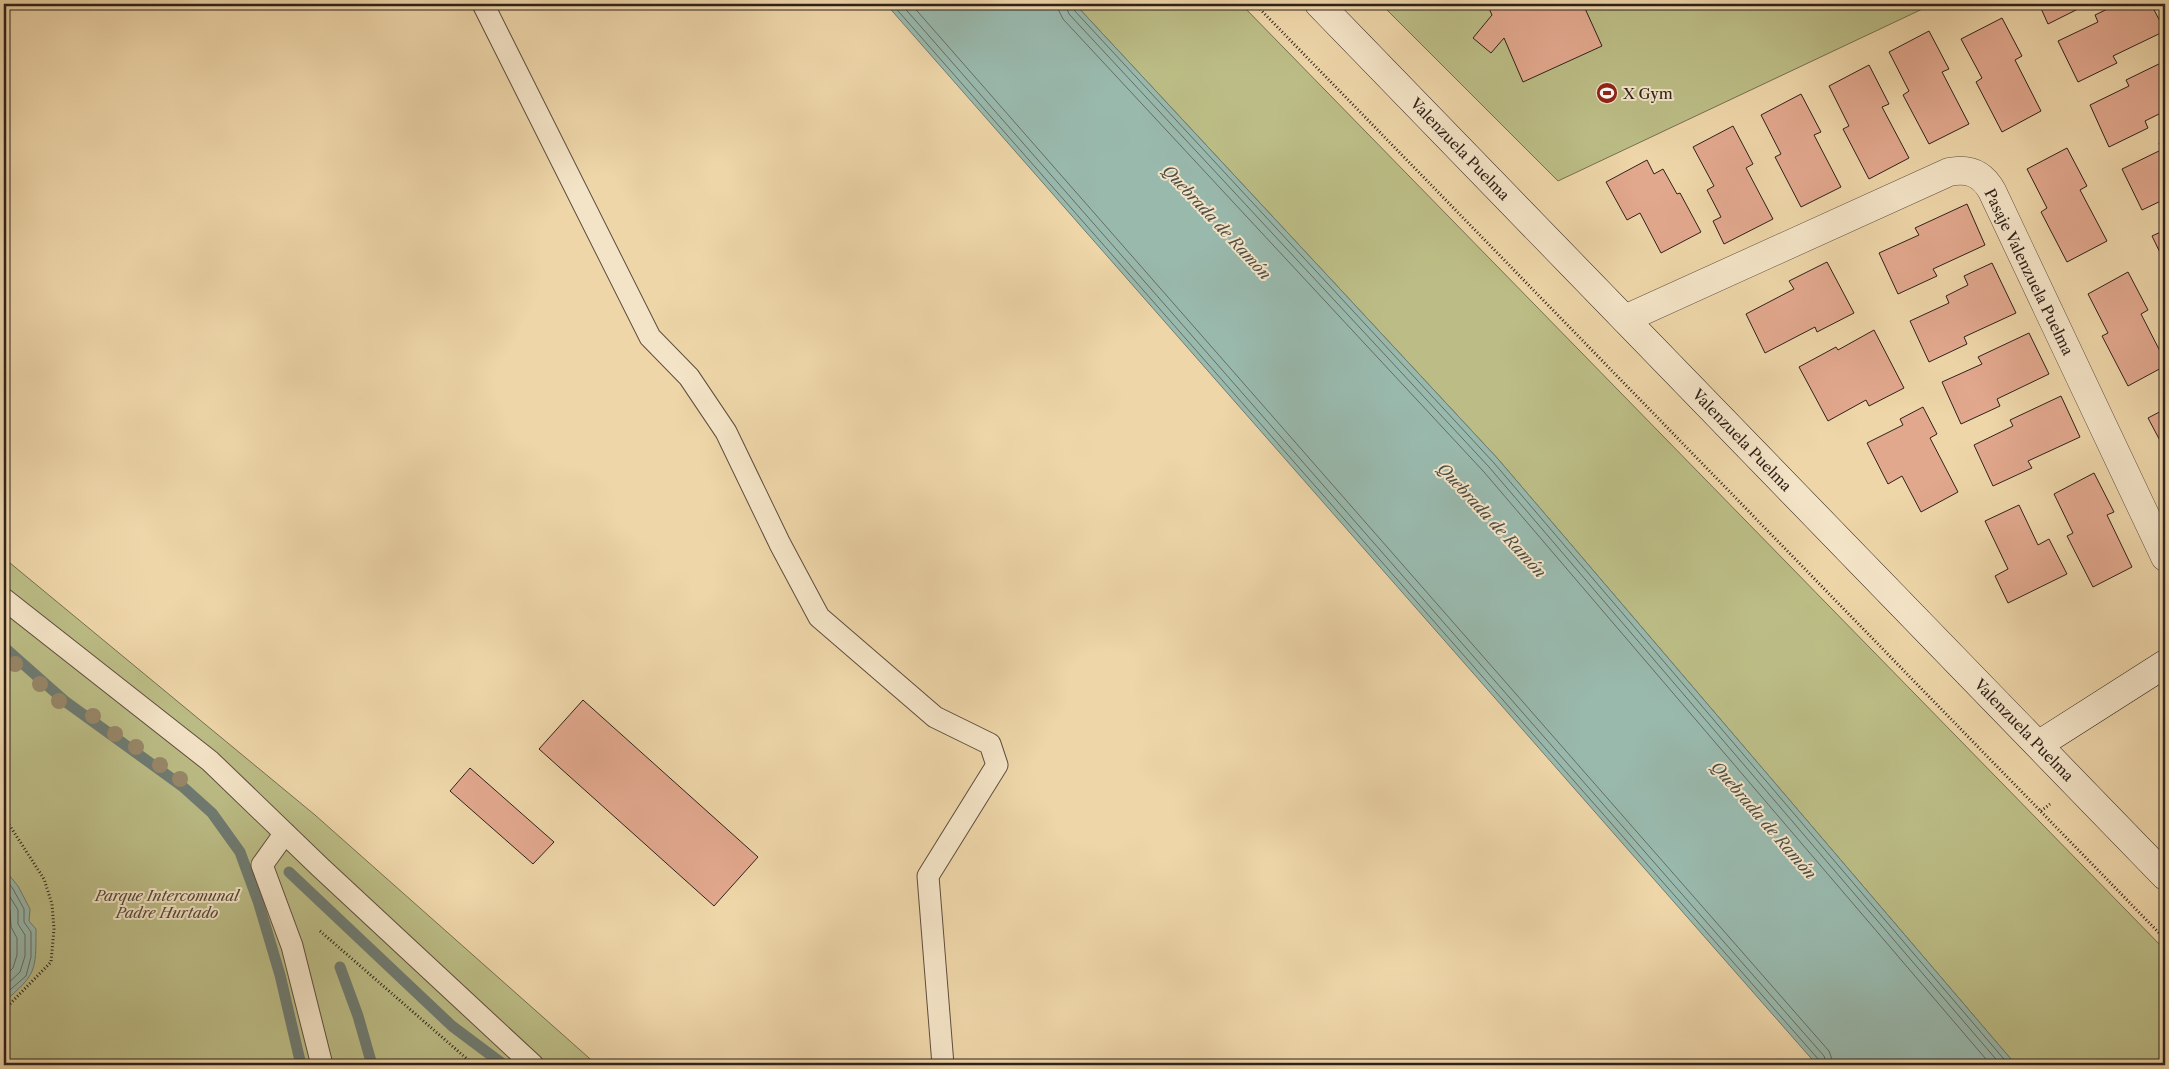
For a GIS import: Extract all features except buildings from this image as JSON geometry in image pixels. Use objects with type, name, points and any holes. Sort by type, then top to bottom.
[{"type":"main road","name":"Valenzuela Puelma","points":[[1319,4],[2165,876]]},
{"type":"main road","name":"Pasaje Valenzuela Puelma","points":[[1625,319],[1949,172],[1962,170],[1974,172],[1988,184],[1992,191],[2165,557]]},
{"type":"main road","points":[[2038,745],[2165,664]]},
{"type":"lane","points":[[483,4],[650,337],[689,377],[726,432],[780,544],[820,617],[935,716],[990,744],[997,766],[928,876],[944,1065]]},
{"type":"lane","points":[[4,599],[210,760],[285,833],[533,1065]]},
{"type":"lane","points":[[285,833],[262,865],[292,946],[322,1065]]},
{"type":"path","points":[[1255,4],[2165,939]]},
{"type":"path","points":[[4,820],[10,826],[44,879],[52,904],[54,929],[51,962],[4,1010]]},
{"type":"path","points":[[318,930],[474,1065]]},
{"type":"green space","points":[[1075,4],[1241,4],[2165,950],[2165,1065],[2016,1065],[1498,459]]},
{"type":"green space","name":"X Gym","points":[[1381,4],[1933,4],[1558,181]]},
{"type":"green space","name":"Parque Intercomunal Padre Hurtado","points":[[4,558],[315,815],[597,1065],[4,1065]]},
{"type":"water","name":"Quebrada de Ramón","points":[[886,4],[1075,4],[1498,459],[2016,1065],[1817,1065]]},
{"type":"water","points":[[4,869],[18,886],[30,909],[29,921],[36,929],[36,955],[28,978],[4,1002]]},
{"type":"waterway","points":[[4,647],[66,702],[182,786],[212,813],[240,852],[258,901],[280,975],[301,1065]]},
{"type":"waterway","points":[[289,872],[452,1026],[504,1065]]},
{"type":"waterway","points":[[340,967],[358,1016],[372,1065]]},
{"type":"place","name":"X Gym","points":[[1607,93]]}]
